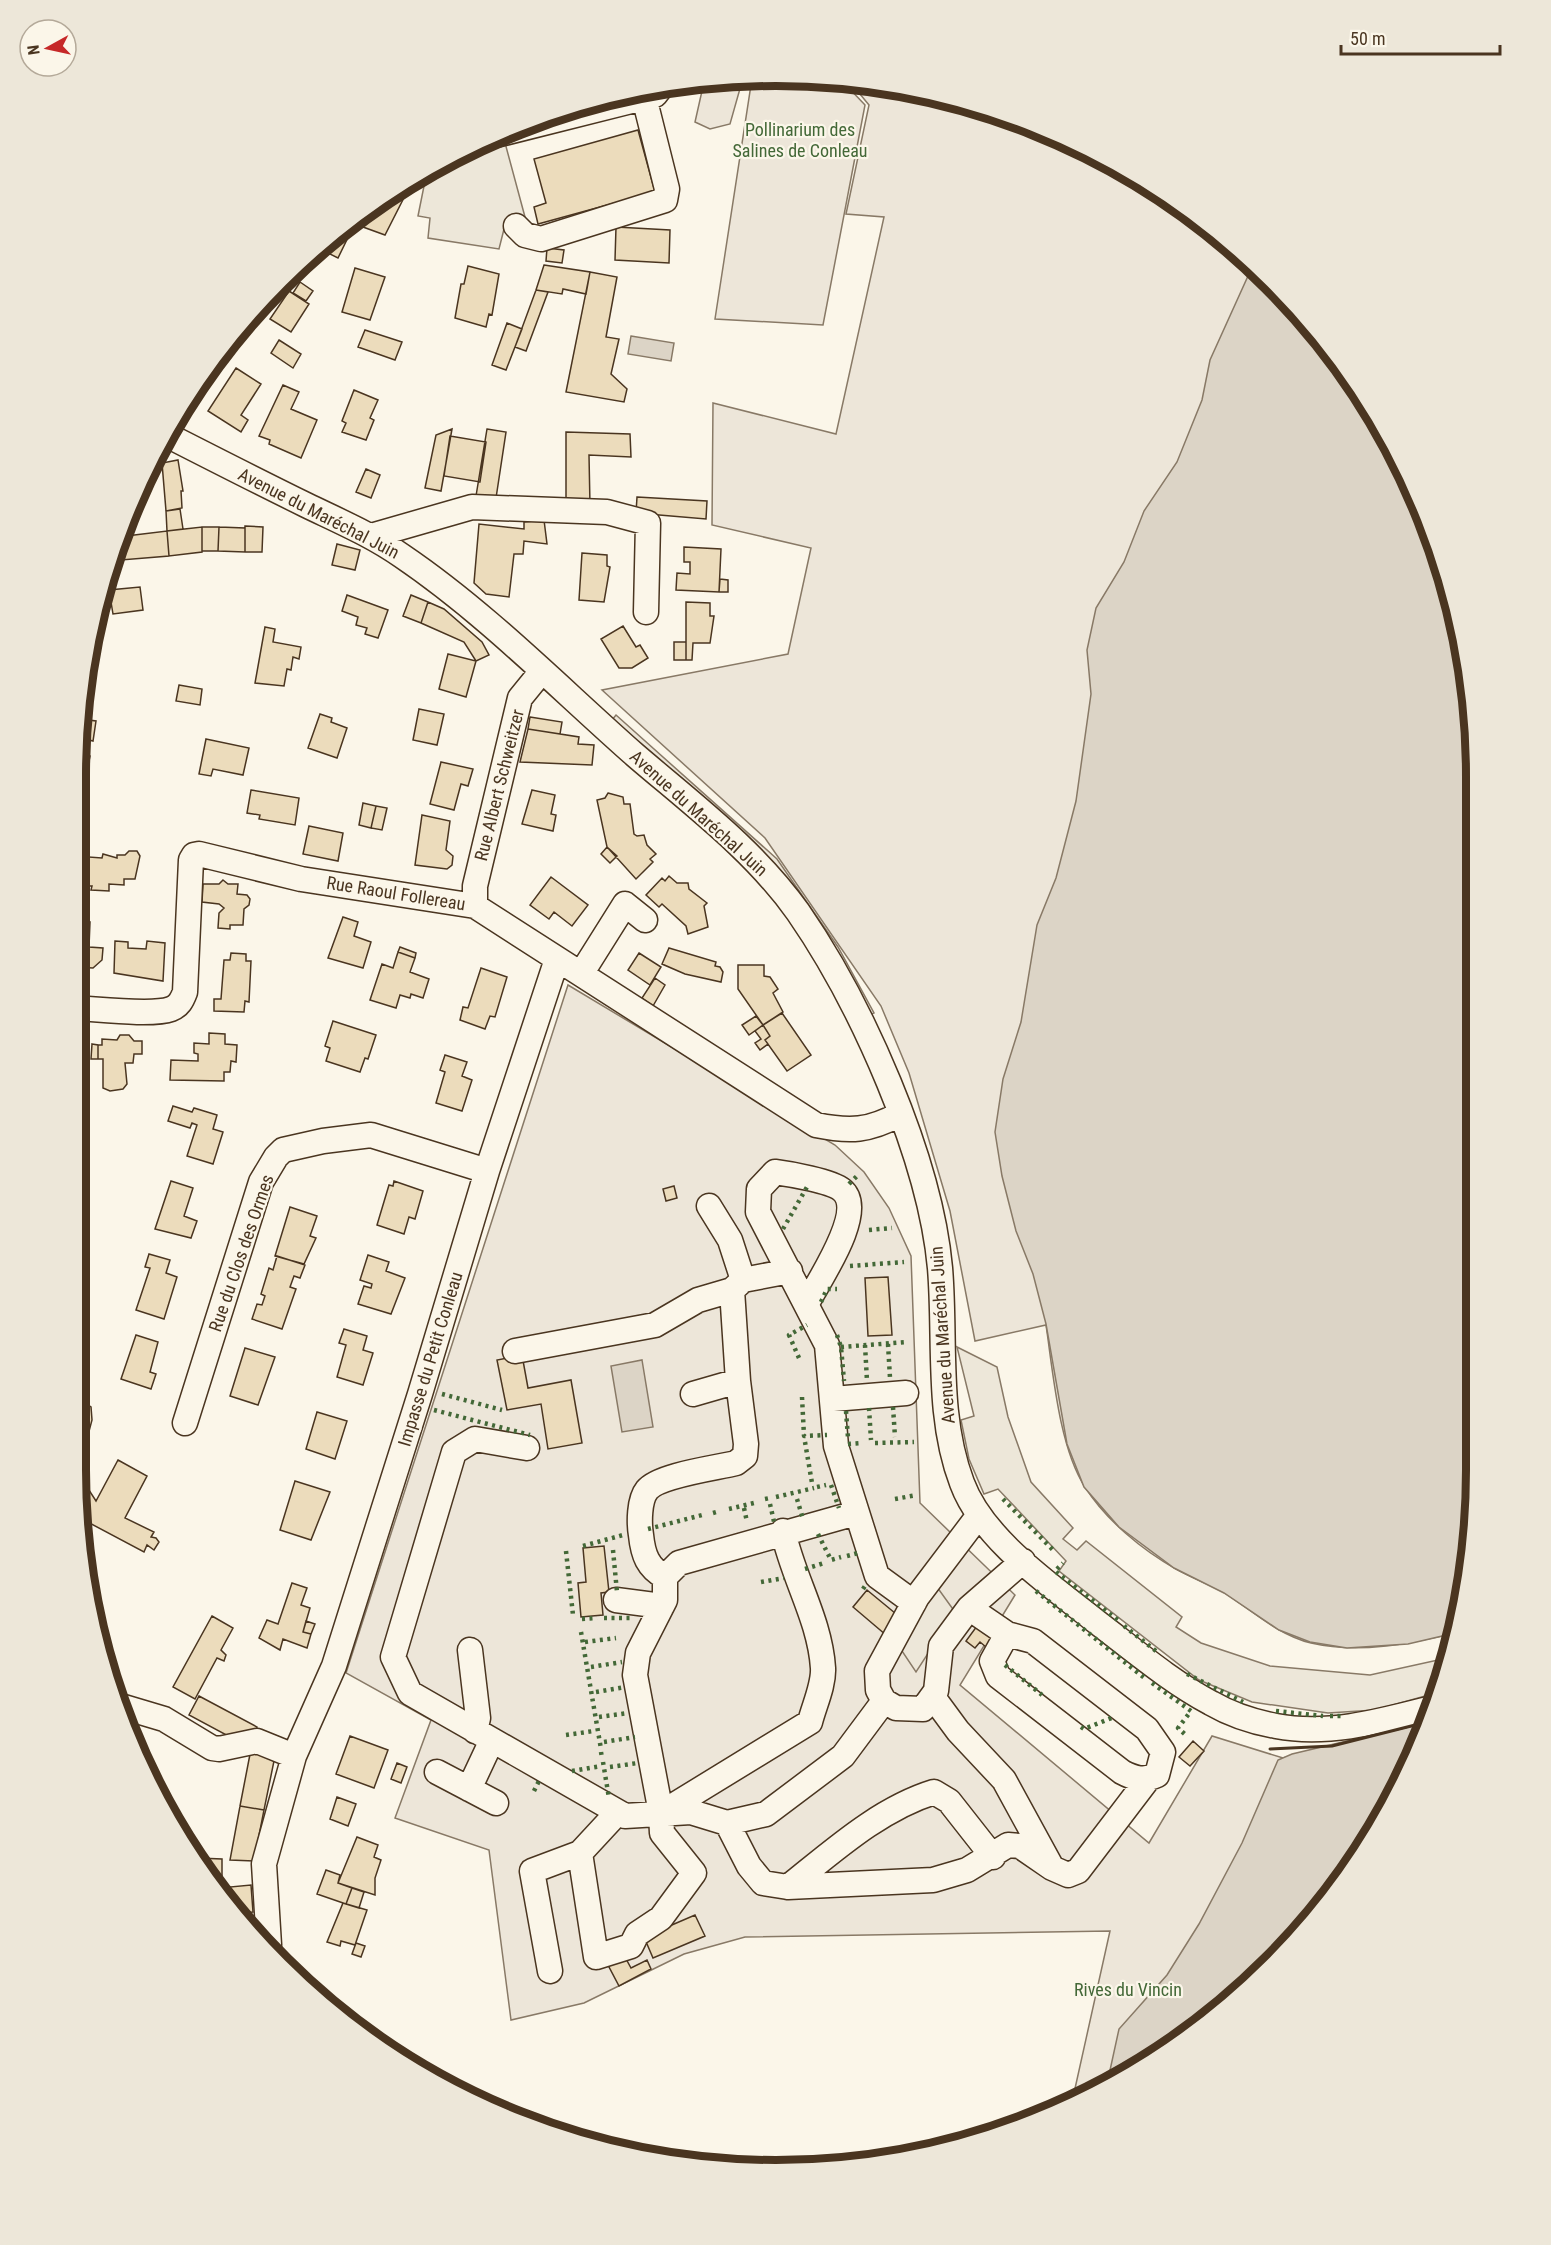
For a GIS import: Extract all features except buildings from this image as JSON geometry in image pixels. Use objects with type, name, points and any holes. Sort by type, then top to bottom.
[{"type":"street","points":[[516,226],[525,235],[541,239],[665,200],[667,189],[654,97]]},
{"type":"street","name":"Avenue du Maréchal Juin","points":[[174,438],[371,536],[400,554],[455,596],[542,671],[754,859],[772,880],[809,929],[845,991],[873,1048],[900,1114],[930,1209],[936,1239],[949,1435],[961,1481],[979,1515],[1023,1561],[1163,1673],[1216,1706],[1248,1719],[1273,1726],[1308,1730],[1386,1720],[1422,1710]]},
{"type":"street","points":[[371,536],[472,507],[607,512],[648,523],[646,612]]},
{"type":"street","name":"Rue Albert Schweitzer","points":[[475,906],[475,886],[520,698],[542,671]]},
{"type":"street","name":"Rue Raoul Follereau","points":[[85,1008],[160,1011],[174,1008],[182,1002],[185,992],[194,855],[301,879],[475,906],[816,1125],[844,1131],[865,1129],[900,1114]]},
{"type":"street","points":[[581,974],[625,904],[645,921]]},
{"type":"street","name":"Impasse du Petit Conleau","points":[[268,1936],[264,1864],[294,1756],[334,1666],[420,1394],[487,1171],[557,959]]},
{"type":"street","name":"Rue du Clos des Ormes","points":[[185,1424],[261,1182],[276,1157],[283,1150],[323,1141],[371,1135],[487,1171]]},
{"type":"street","points":[[807,1303],[849,1223],[851,1205],[842,1190],[798,1175],[775,1172],[759,1189],[758,1212],[827,1345],[836,1446],[878,1576],[914,1603]]},
{"type":"street","points":[[665,1577],[652,1570],[645,1558],[640,1521],[645,1491],[656,1482],[736,1463],[745,1456],[746,1444],[738,1381],[737,1285],[730,1240],[709,1206]]},
{"type":"street","points":[[515,1351],[655,1324],[698,1300],[737,1285],[790,1271]]},
{"type":"street","points":[[693,1394],[738,1381]]},
{"type":"street","points":[[833,1400],[906,1393]]},
{"type":"street","points":[[527,1448],[475,1439],[454,1452],[393,1657],[410,1693],[626,1816],[692,1812],[727,1823],[766,1814],[843,1756],[884,1701]]},
{"type":"street","points":[[580,1853],[596,1957],[631,1946],[637,1934],[661,1918],[694,1873],[662,1833],[635,1675],[638,1653],[665,1600],[665,1577],[679,1563],[783,1531],[856,1513]]},
{"type":"street","points":[[979,1515],[914,1603],[877,1671],[878,1689],[884,1701],[896,1708],[923,1709],[933,1697],[941,1646],[969,1608],[1023,1561]]},
{"type":"street","points":[[660,1813],[810,1722],[823,1670],[814,1620],[789,1557],[783,1531]]},
{"type":"street","points":[[616,1600],[662,1606]]},
{"type":"street","points":[[969,1608],[1007,1634],[1033,1641],[1146,1729],[1163,1752],[1157,1775],[1148,1779],[1134,1778],[1122,1772],[998,1676],[992,1661],[1007,1634]]},
{"type":"street","points":[[469,1788],[484,1735],[478,1718],[470,1650]]},
{"type":"street","points":[[933,1697],[958,1731],[1004,1780],[1052,1868]]},
{"type":"street","points":[[128,1708],[164,1719],[212,1748],[219,1749],[258,1741],[294,1756]]},
{"type":"street","points":[[437,1772],[496,1803]]},
{"type":"street","points":[[727,1823],[749,1866],[764,1883],[788,1887],[933,1880],[966,1870],[993,1857],[1008,1845],[1020,1846],[1052,1868],[1068,1875],[1078,1871],[1148,1779]]},
{"type":"street","points":[[788,1887],[860,1830],[920,1796],[934,1792],[949,1801],[993,1857]]},
{"type":"street","points":[[550,1971],[532,1871],[580,1853],[618,1812]]},
{"type":"green space","points":[[741,87],[730,124],[710,129],[695,122],[702,89]]},
{"type":"green space","name":"Pollinarium des Salines de Conleau","points":[[751,87],[850,90],[865,105],[823,325],[715,319]]},
{"type":"green space","points":[[857,90],[954,109],[1040,138],[1120,178],[1196,228],[1263,288],[1323,355],[1373,430],[1413,511],[1442,597],[1452,641],[1460,685],[1466,776],[1466,1369],[1463,1521],[1460,1560],[1445,1635],[1365,1648],[1329,1646],[1299,1639],[1266,1622],[1225,1593],[1163,1561],[1126,1533],[1103,1511],[1085,1487],[1069,1451],[1058,1409],[1046,1325],[975,1341],[950,1211],[909,1073],[881,1006],[765,838],[602,690],[788,654],[811,548],[712,525],[713,403],[836,434],[884,217],[846,214],[869,105]]},
{"type":"green space","name":"Rives du Vincin","points":[[568,985],[835,1145],[864,1172],[889,1208],[911,1256],[920,1503],[1015,1595],[960,1685],[1149,1843],[1212,1736],[1283,1758],[1416,1725],[1373,1815],[1323,1890],[1294,1924],[1263,1957],[1196,2017],[1120,2067],[1074,2091],[1110,1931],[745,1937],[684,1954],[584,2003],[511,2020],[489,1850],[395,1818],[431,1720],[346,1673]]},
{"type":"shaded area","points":[[505,141],[525,217],[504,229],[499,249],[428,238],[430,218],[418,216],[425,182]]},
{"type":"shaded area","points":[[1249,275],[1323,355],[1373,430],[1394,470],[1429,554],[1442,597],[1460,685],[1466,776],[1466,1470],[1464,1515],[1460,1560],[1445,1635],[1408,1644],[1347,1648],[1310,1642],[1279,1630],[1224,1593],[1174,1568],[1119,1527],[1084,1487],[1067,1444],[1046,1324],[1033,1274],[1016,1231],[1002,1176],[995,1132],[1003,1079],[1021,1022],[1037,925],[1056,878],[1076,801],[1091,694],[1087,650],[1096,608],[1124,562],[1144,511],[1177,462],[1202,400],[1210,360]]},
{"type":"shaded area","points":[[631,336],[674,343],[671,361],[628,354]]},
{"type":"shaded area","points":[[616,715],[777,859],[838,947],[874,1013],[868,1016],[851,983],[612,720]]},
{"type":"shaded area","points":[[957,1347],[997,1367],[1008,1417],[1031,1482],[1073,1528],[1063,1539],[1077,1550],[1086,1541],[1182,1617],[1176,1627],[1201,1643],[1270,1666],[1370,1675],[1438,1660],[1427,1695],[1375,1710],[1328,1713],[1252,1702],[1199,1680],[1059,1571],[1066,1561],[998,1489],[984,1494],[969,1459],[961,1420],[974,1416]]},
{"type":"shaded area","points":[[642,1360],[653,1427],[622,1432],[611,1366]]},
{"type":"shaded area","points":[[937,1587],[955,1612],[916,1672],[898,1645]]},
{"type":"shaded area","points":[[1417,1724],[1373,1815],[1323,1890],[1294,1924],[1263,1957],[1196,2017],[1159,2043],[1109,2073],[1119,2029],[1167,1975],[1199,1924],[1242,1843],[1278,1760],[1292,1754]]},
{"type":"hedge","points":[[849,1184],[858,1175]]},
{"type":"hedge","points":[[783,1229],[807,1187]]},
{"type":"hedge","points":[[869,1230],[892,1228]]},
{"type":"hedge","points":[[850,1266],[904,1262]]},
{"type":"hedge","points":[[821,1302],[827,1289],[837,1289]]},
{"type":"hedge","points":[[799,1358],[789,1335],[807,1325]]},
{"type":"hedge","points":[[837,1335],[841,1347],[844,1381]]},
{"type":"hedge","points":[[841,1347],[906,1342]]},
{"type":"hedge","points":[[888,1344],[890,1378]]},
{"type":"hedge","points":[[865,1345],[867,1381]]},
{"type":"hedge","points":[[442,1394],[502,1410]]},
{"type":"hedge","points":[[802,1397],[804,1436],[827,1435]]},
{"type":"hedge","points":[[893,1407],[895,1437]]},
{"type":"hedge","points":[[869,1408],[871,1440]]},
{"type":"hedge","points":[[434,1410],[530,1435]]},
{"type":"hedge","points":[[846,1411],[848,1438]]},
{"type":"hedge","points":[[805,1442],[812,1483]]},
{"type":"hedge","points":[[875,1443],[914,1442]]},
{"type":"hedge","points":[[848,1444],[862,1443]]},
{"type":"hedge","points":[[817,1487],[826,1485]]},
{"type":"hedge","points":[[831,1485],[839,1508]]},
{"type":"hedge","points":[[776,1497],[814,1488]]},
{"type":"hedge","points":[[895,1499],[917,1495]]},
{"type":"hedge","points":[[765,1499],[770,1498]]},
{"type":"hedge","points":[[797,1499],[803,1519]]},
{"type":"hedge","points":[[1003,1499],[1054,1551]]},
{"type":"hedge","points":[[729,1509],[754,1503]]},
{"type":"hedge","points":[[770,1504],[775,1526]]},
{"type":"hedge","points":[[744,1508],[747,1522]]},
{"type":"hedge","points":[[713,1513],[720,1511]]},
{"type":"hedge","points":[[648,1529],[706,1514]]},
{"type":"hedge","points":[[818,1534],[831,1560],[841,1557]]},
{"type":"hedge","points":[[583,1546],[623,1535]]},
{"type":"hedge","points":[[613,1550],[617,1592]]},
{"type":"hedge","points":[[566,1551],[573,1615]]},
{"type":"hedge","points":[[847,1556],[858,1553]]},
{"type":"hedge","points":[[805,1569],[824,1563]]},
{"type":"hedge","points":[[1057,1569],[1063,1563]]},
{"type":"hedge","points":[[1056,1572],[1119,1621]]},
{"type":"hedge","points":[[761,1582],[784,1578]]},
{"type":"hedge","points":[[863,1589],[867,1583]]},
{"type":"hedge","points":[[1036,1591],[1147,1680]]},
{"type":"hedge","points":[[582,1619],[597,1618]]},
{"type":"hedge","points":[[604,1618],[633,1618]]},
{"type":"hedge","points":[[1124,1626],[1156,1651]]},
{"type":"hedge","points":[[581,1632],[601,1749]]},
{"type":"hedge","points":[[585,1642],[616,1638]]},
{"type":"hedge","points":[[591,1667],[622,1662]]},
{"type":"hedge","points":[[1005,1665],[1042,1695]]},
{"type":"hedge","points":[[1187,1674],[1243,1702]]},
{"type":"hedge","points":[[1152,1683],[1191,1711],[1178,1728],[1187,1736]]},
{"type":"hedge","points":[[596,1692],[625,1687]]},
{"type":"hedge","points":[[1276,1711],[1323,1716]]},
{"type":"hedge","points":[[599,1717],[628,1713]]},
{"type":"hedge","points":[[1330,1716],[1341,1716]]},
{"type":"hedge","points":[[1081,1727],[1084,1729],[1114,1717]]},
{"type":"hedge","points":[[566,1735],[594,1731]]},
{"type":"hedge","points":[[604,1742],[635,1737]]},
{"type":"hedge","points":[[601,1752],[602,1758]]},
{"type":"hedge","points":[[603,1762],[609,1798]]},
{"type":"hedge","points":[[610,1767],[638,1763]]},
{"type":"hedge","points":[[572,1771],[601,1766]]},
{"type":"hedge","points":[[534,1791],[539,1781]]},
{"type":"wall","points":[[1270,1749],[1332,1746],[1416,1725]]}]
